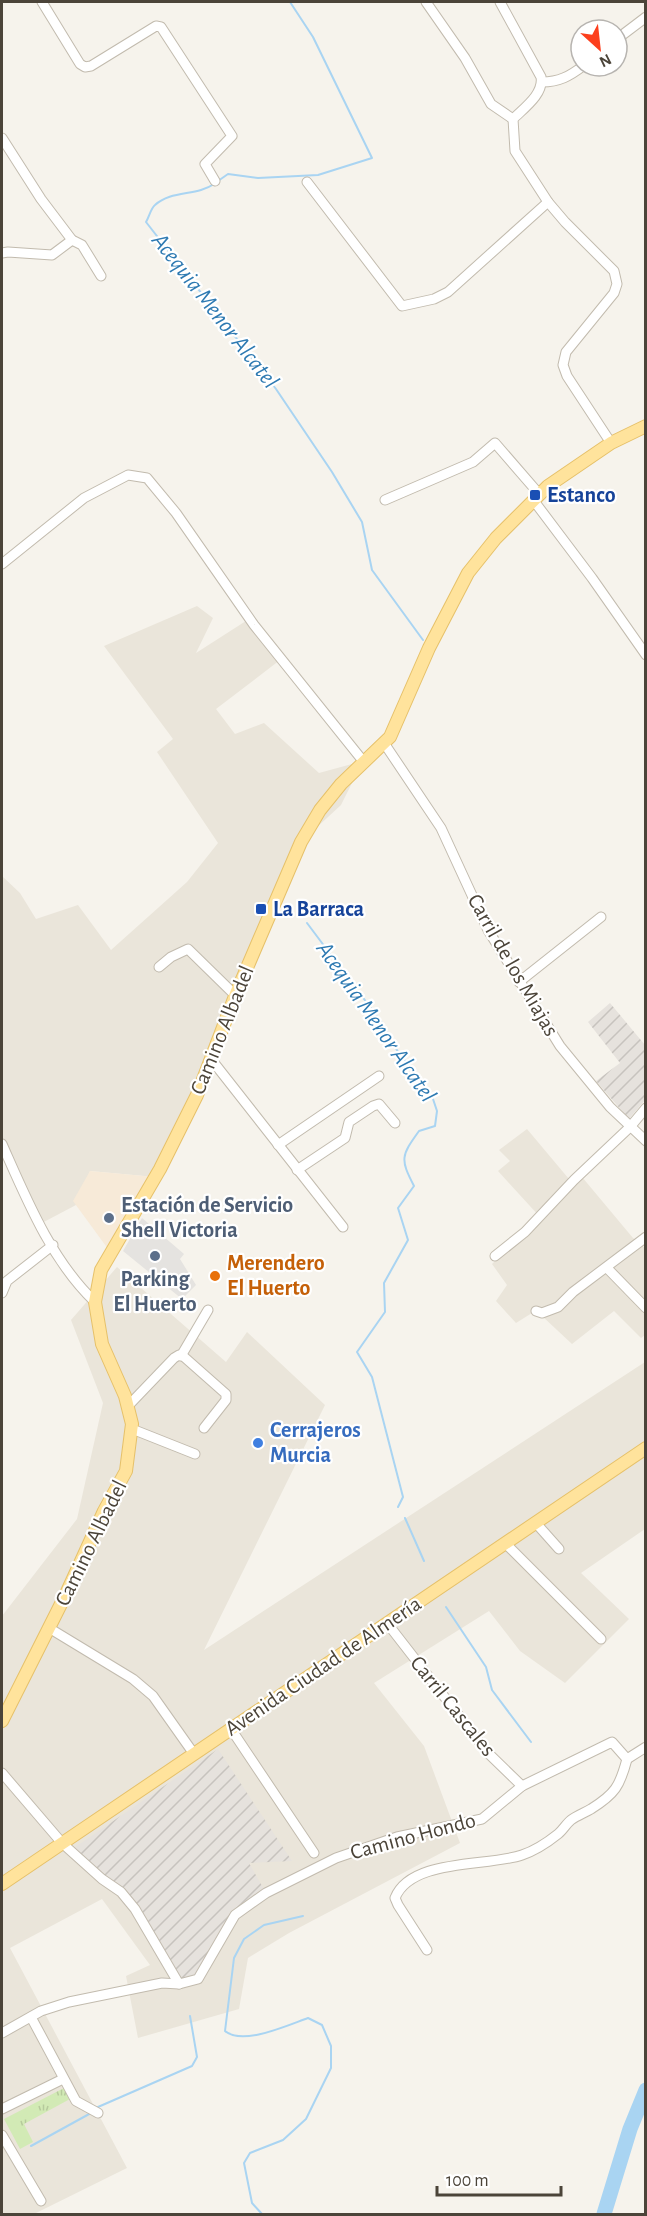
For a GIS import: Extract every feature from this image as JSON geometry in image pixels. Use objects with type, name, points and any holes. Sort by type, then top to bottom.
[{"type":"main road","name":"Camino Albadel","points":[[2,1721],[66,1594],[104,1510],[126,1471],[132,1424],[128,1406],[102,1344],[95,1302],[101,1270],[160,1169],[198,1095],[235,995],[301,842],[320,810],[341,784],[390,736],[429,648],[468,573],[496,538],[537,498],[580,463],[611,443],[645,426]]},
{"type":"main road","name":"Avenida Ciudad de Almería","points":[[2,1884],[645,1448]]},
{"type":"street","points":[[42,2],[80,63],[85,67],[91,66],[156,26],[161,27],[232,136],[205,164],[215,181]]},
{"type":"street","points":[[426,2],[465,58],[491,104],[513,119]]},
{"type":"street","points":[[500,2],[541,76],[542,82],[540,91],[513,119],[515,151],[548,202],[614,271],[617,284],[614,293],[566,352],[563,365],[567,376],[611,443]]},
{"type":"street","points":[[629,30],[645,17]]},
{"type":"street","points":[[542,82],[556,82],[569,76]]},
{"type":"street","points":[[2,138],[49,209],[72,240],[82,245],[101,276]]},
{"type":"street","points":[[307,182],[402,306],[434,299],[448,292],[548,202]]},
{"type":"street","points":[[2,253],[52,255],[72,240]]},
{"type":"street","points":[[385,500],[467,466],[495,443],[537,498],[645,655]]},
{"type":"street","points":[[2,564],[84,498],[128,475],[147,478],[176,513],[254,626],[363,761]]},
{"type":"street","name":"Carril de los Miajas","points":[[384,743],[441,828],[488,930],[560,1046],[610,1107],[645,1141]]},
{"type":"street","points":[[519,982],[601,917]]},
{"type":"street","points":[[159,967],[171,957],[188,949],[235,995]]},
{"type":"street","points":[[211,1059],[343,1227]]},
{"type":"street","points":[[278,1145],[379,1076]]},
{"type":"street","points":[[297,1170],[345,1138],[349,1122],[373,1106],[379,1104],[395,1123]]},
{"type":"street","points":[[495,1256],[525,1232],[574,1180],[630,1127],[645,1108]]},
{"type":"street","points":[[2,1144],[53,1245],[74,1280],[95,1302]]},
{"type":"street","points":[[536,1311],[542,1313],[558,1307],[573,1292],[642,1241],[645,1252]]},
{"type":"street","points":[[2,1293],[7,1281],[53,1245]]},
{"type":"street","points":[[607,1268],[645,1308]]},
{"type":"street","points":[[128,1406],[147,1389],[174,1358],[181,1356],[208,1310]]},
{"type":"street","points":[[181,1356],[226,1394],[226,1400],[204,1428]]},
{"type":"street","points":[[132,1429],[195,1454]]},
{"type":"street","points":[[536,1522],[559,1549]]},
{"type":"street","points":[[505,1543],[601,1639]]},
{"type":"street","name":"Carril Cascales","points":[[387,1623],[488,1753],[522,1786]]},
{"type":"street","points":[[49,1628],[133,1679],[153,1696],[194,1754]]},
{"type":"street","points":[[231,1729],[314,1853]]},
{"type":"street","name":"Camino Hondo","points":[[2,2033],[41,2011],[69,2002],[162,1983],[179,1984],[198,1979],[235,1915],[266,1893],[336,1858],[387,1840],[482,1819],[522,1786],[612,1742],[627,1759]]},
{"type":"street","points":[[427,1950],[395,1898],[399,1889],[407,1881],[450,1866],[524,1855],[559,1833],[571,1820],[611,1796],[622,1777],[627,1759],[643,1749]]},
{"type":"street","points":[[2,1773],[62,1843],[102,1879],[121,1892],[135,1909],[179,1984]]},
{"type":"street","points":[[31,2017],[76,2101],[98,2113]]},
{"type":"street","points":[[2,2109],[63,2079]]},
{"type":"street","points":[[2,2135],[5,2148],[41,2200]]},
{"type":"shaded area","points":[[197,606],[213,618],[196,653],[249,619],[280,660],[216,709],[235,734],[264,723],[319,773],[363,761],[341,805],[301,842],[155,1177],[90,1171],[76,1205],[40,1224],[2,1142],[2,876],[20,893],[36,919],[78,905],[111,950],[187,882],[218,843],[157,752],[173,739],[104,646]]},
{"type":"shaded area","points":[[610,1003],[645,1045],[645,1100],[629,1119],[596,1081],[620,1063],[588,1022]]},
{"type":"shaded area","points":[[527,1129],[574,1185],[582,1177],[633,1238],[645,1248],[645,1335],[641,1338],[614,1311],[572,1344],[542,1316],[532,1313],[516,1323],[496,1301],[507,1285],[492,1264],[540,1217],[498,1171],[510,1161],[499,1150]]},
{"type":"shaded area","name":"Estación de Servicio Shell Victoria","points":[[90,1171],[155,1177],[111,1253],[73,1201]]},
{"type":"shaded area","name":"Parking El Huerto","points":[[142,1218],[184,1254],[180,1259],[196,1285],[182,1299],[123,1251]]},
{"type":"shaded area","points":[[117,1267],[226,1362],[247,1332],[325,1405],[204,1650],[645,1362],[645,1529],[581,1573],[629,1619],[565,1683],[520,1651],[489,1611],[374,1683],[424,1746],[460,1843],[289,1933],[248,1958],[239,2009],[138,2038],[126,1976],[150,1965],[102,1899],[10,1948],[127,2168],[34,2214],[2,2214],[2,1616],[77,1519],[103,1403],[71,1320]]},
{"type":"shaded area","points":[[218,1749],[292,1861],[249,1863],[266,1893],[235,1915],[198,1979],[179,1984],[135,1909],[71,1850]]},
{"type":"green space","points":[[64,2088],[70,2099],[24,2124],[33,2142],[20,2149],[4,2119]]},
{"type":"waterway","name":"Acequia Menor Alcatel","points":[[218,181],[228,174],[258,178],[318,175],[372,158],[313,37],[290,2]]},
{"type":"waterway","name":"Acequia Menor Alcatel","points":[[214,184],[207,188],[161,200],[154,206],[146,222],[276,389],[332,472],[362,522],[372,570],[423,640]]},
{"type":"waterway","name":"Acequia Menor Alcatel","points":[[307,923],[385,1027],[390,1041],[432,1096],[437,1111],[435,1126],[419,1131],[404,1158],[406,1170],[414,1186],[398,1208],[408,1240],[384,1283],[385,1312],[357,1352],[372,1377],[403,1497],[398,1507]]},
{"type":"waterway","name":"Acequia Menor Alcatel","points":[[405,1518],[424,1561]]},
{"type":"waterway","name":"Acequia Menor Alcatel","points":[[446,1607],[486,1667],[492,1690],[531,1742]]},
{"type":"waterway","points":[[262,2214],[252,2203],[244,2163],[250,2153],[283,2140],[306,2119],[331,2068],[331,2046],[322,2025],[308,2018],[254,2035],[233,2035],[225,2031],[234,1958],[244,1939],[264,1925],[303,1916]]},
{"type":"waterway","points":[[98,2107],[192,2066],[197,2057],[190,2016]]},
{"type":"waterway","points":[[604,2214],[630,2129],[646,2090]]},
{"type":"waterway","points":[[31,2146],[91,2113]]},
{"type":"place","name":"Estanco","points":[[535,495]]},
{"type":"place","name":"La Barraca","points":[[261,909]]},
{"type":"place","name":"Estación de Servicio Shell Victoria","points":[[109,1218]]},
{"type":"place","name":"Parking El Huerto","points":[[155,1256]]},
{"type":"place","name":"Merendero El Huerto","points":[[215,1276]]},
{"type":"place","name":"Cerrajeros Murcia","points":[[258,1443]]}]
